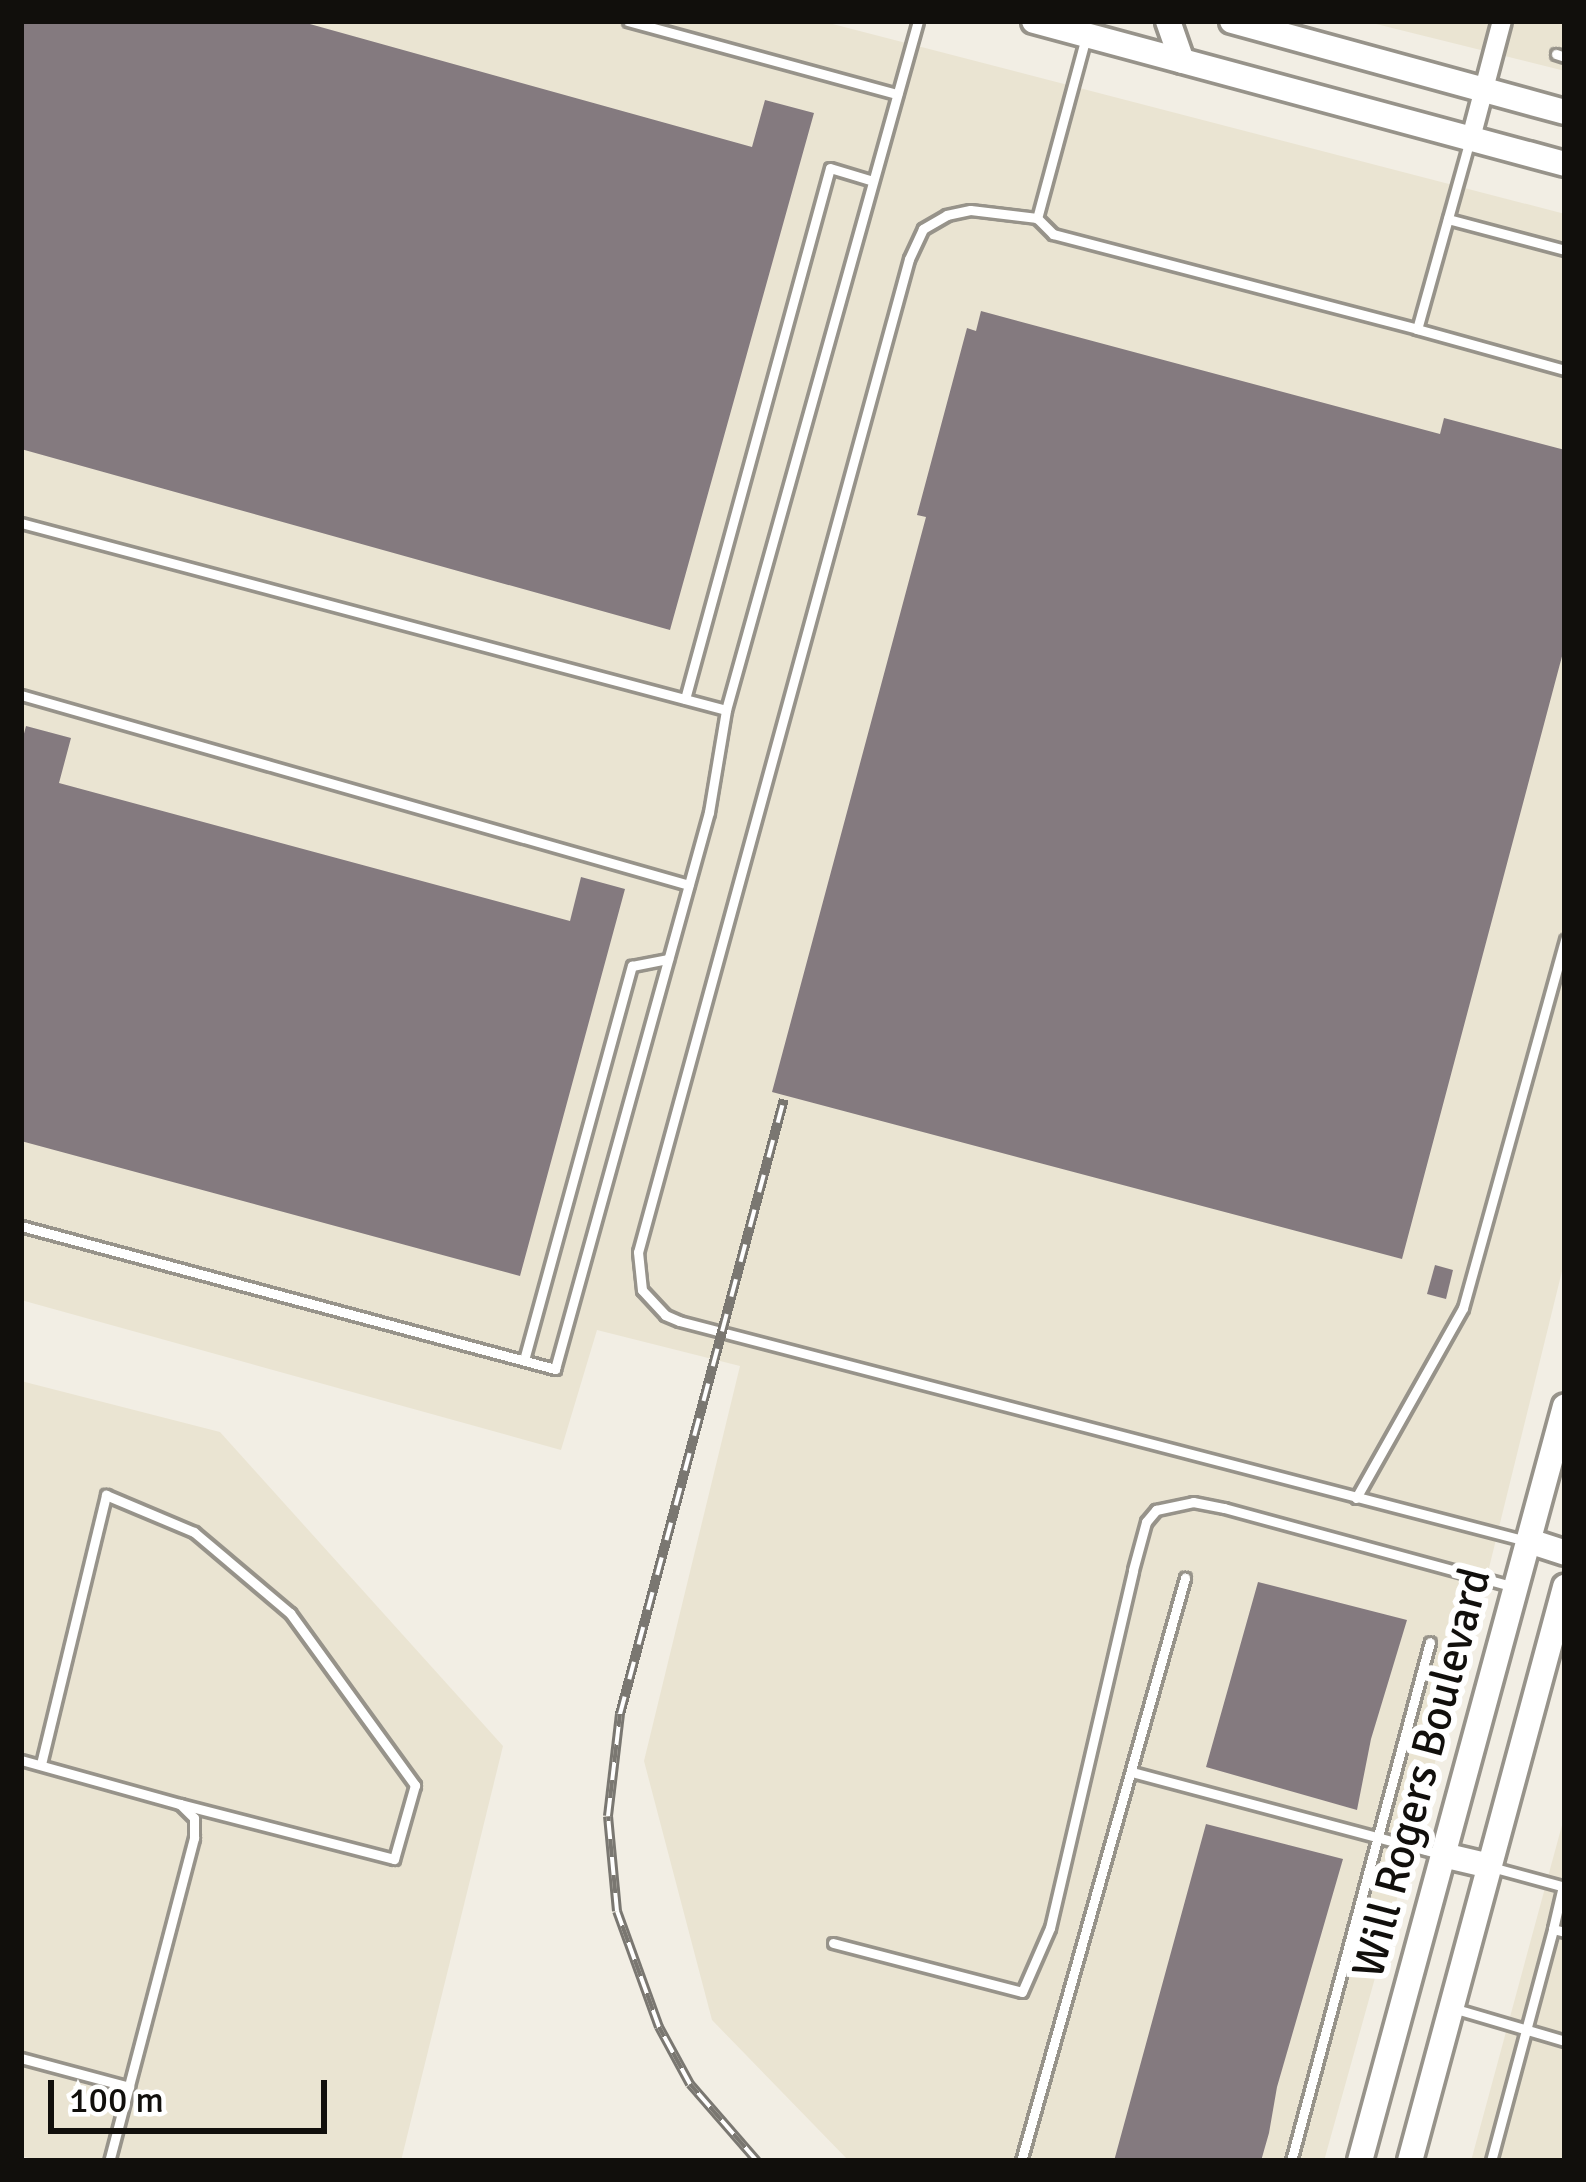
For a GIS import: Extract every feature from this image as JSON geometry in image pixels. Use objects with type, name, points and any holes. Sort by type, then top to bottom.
[{"type":"main road","points":[[1034,21],[1565,164]]},
{"type":"main road","points":[[1168,21],[1182,61]]},
{"type":"main road","points":[[1232,21],[1263,25],[1565,112]]},
{"type":"main road","name":"Will Rogers Boulevard","points":[[1360,2161],[1565,1406]]},
{"type":"main road","points":[[1528,1541],[1565,1553]]},
{"type":"main road","name":"Will Rogers Boulevard","points":[[1410,2161],[1565,1587]]},
{"type":"main road","points":[[1443,1855],[1490,1866]]},
{"type":"street","points":[[1471,138],[1502,21]]},
{"type":"lane","points":[[628,21],[897,94]]},
{"type":"lane","points":[[21,1226],[554,1369],[709,812],[726,710],[918,21]]},
{"type":"lane","points":[[1037,218],[1086,35]]},
{"type":"lane","points":[[1417,328],[1471,138]]},
{"type":"lane","points":[[685,699],[830,168],[873,181]]},
{"type":"lane","points":[[1528,1541],[679,1321],[652,1305],[638,1273],[643,1233],[909,259],[922,229],[947,215],[970,210],[1037,218],[1053,234],[1565,370]]},
{"type":"lane","points":[[1448,219],[1565,250]]},
{"type":"lane","points":[[21,523],[726,710]]},
{"type":"lane","points":[[21,695],[689,885]]},
{"type":"lane","points":[[1356,1498],[1462,1308],[1565,940]]},
{"type":"lane","points":[[524,1360],[632,966],[668,959]]},
{"type":"lane","points":[[22,1759],[394,1858],[415,1785],[290,1613],[194,1532],[106,1495],[41,1764]]},
{"type":"lane","points":[[833,1943],[1022,1992],[1050,1928],[1145,1522],[1156,1510],[1193,1502],[1224,1508],[1516,1587]]},
{"type":"lane","points":[[1021,2161],[1185,1578]]},
{"type":"lane","points":[[1291,2161],[1430,1642]]},
{"type":"lane","points":[[1132,1772],[1443,1855]]},
{"type":"lane","points":[[109,2161],[194,1838],[194,1818],[180,1804]]},
{"type":"lane","points":[[1490,1866],[1564,1886],[1559,1931],[1526,2029],[1491,2161]]},
{"type":"lane","points":[[1451,2007],[1565,2041]]},
{"type":"lane","points":[[21,2058],[128,2087]]},
{"type":"shaded area","points":[[21,21],[821,21],[1565,214],[1565,1259],[1488,1572],[1324,2161],[849,2161],[712,2020],[644,1761],[740,1366],[597,1330],[561,1450],[21,1300]]},
{"type":"shaded area","points":[[1364,21],[1565,21],[1565,71]]},
{"type":"shaded area","points":[[21,1381],[220,1432],[503,1746],[401,2161],[42,2161],[21,2156]]},
{"type":"shaded area","points":[[1565,1814],[1565,2161],[1471,2161]]},
{"type":"building","points":[[21,21],[299,21],[752,147],[765,100],[814,113],[670,630],[21,449]]},
{"type":"building","points":[[981,311],[1440,434],[1444,418],[1565,450],[1565,645],[1402,1259],[772,1092],[926,517],[917,515],[967,328],[976,331]]},
{"type":"building","points":[[26,726],[71,738],[59,783],[570,921],[581,877],[625,889],[520,1276],[21,1141],[21,745]]},
{"type":"building","points":[[1435,1265],[1453,1270],[1446,1299],[1427,1294]]},
{"type":"building","points":[[1258,1582],[1407,1620],[1371,1739],[1357,1810],[1206,1767]]},
{"type":"building","points":[[1206,1824],[1343,1859],[1277,2087],[1269,2133],[1261,2161],[1114,2161]]},
{"type":"railway","points":[[757,2161],[690,2084],[659,2027],[617,1911],[608,1816],[620,1714],[784,1099]]}]
